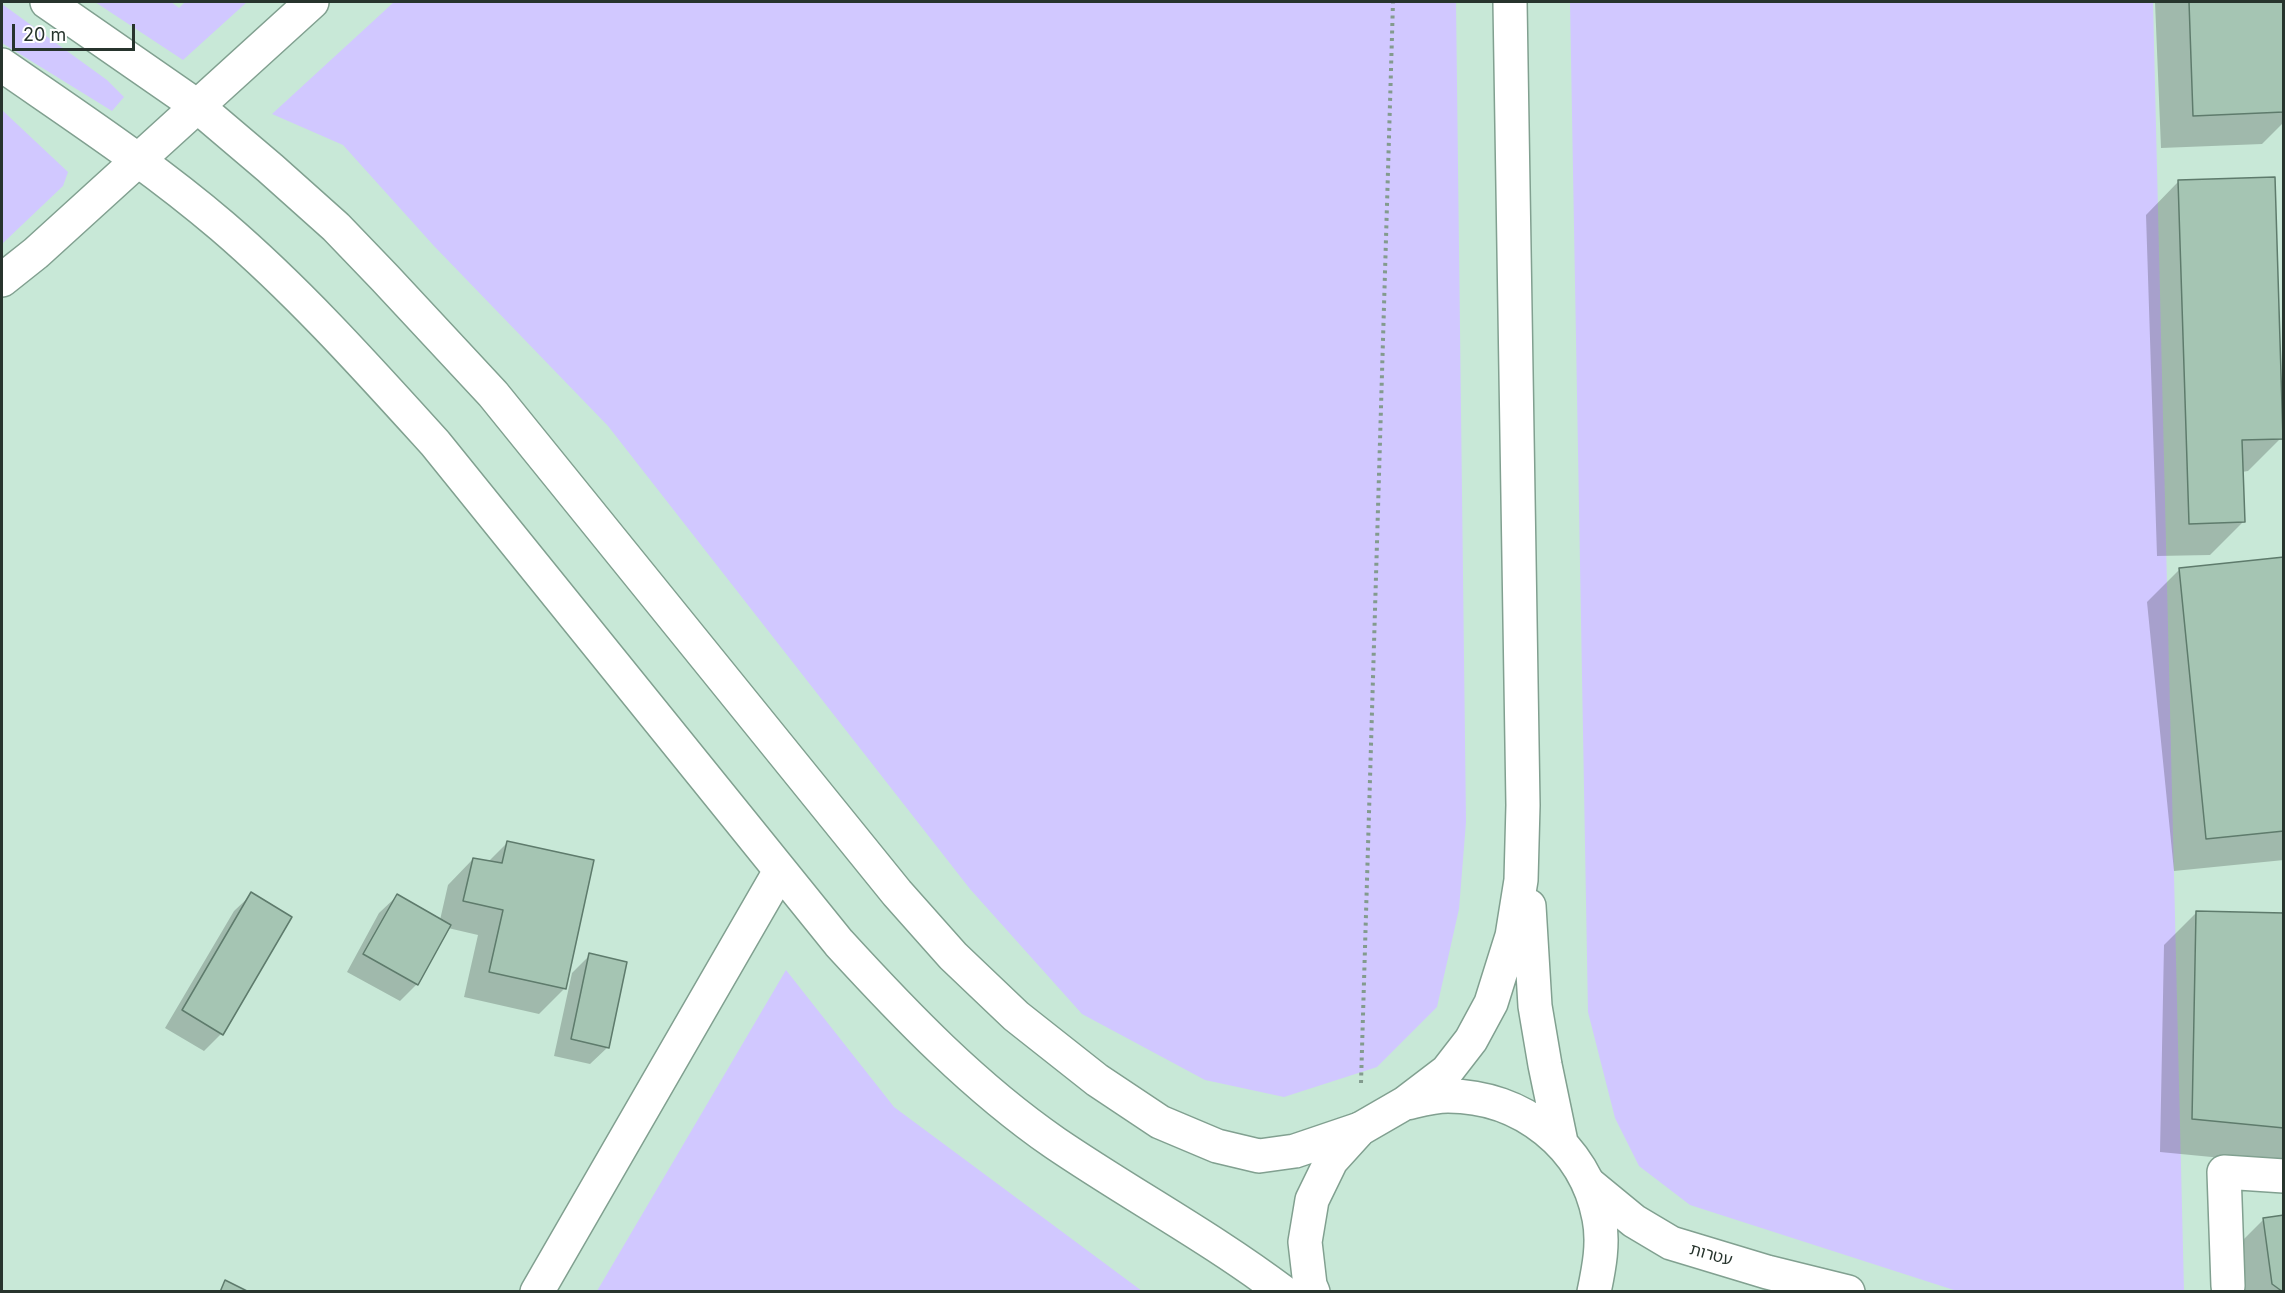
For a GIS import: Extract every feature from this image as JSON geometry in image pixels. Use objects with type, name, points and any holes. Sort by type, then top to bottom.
[{"type":"main road","points":[[47,2],[196,106],[336,227],[493,394],[897,893],[953,956],[1016,1016],[1097,1080],[1160,1122],[1217,1146],[1259,1156],[1295,1151],[1360,1129],[1405,1103],[1447,1071],[1471,1040],[1491,1003],[1512,936],[1519,891],[1523,805]]},
{"type":"main road","points":[[2,280],[36,253],[312,2]]},
{"type":"main road","points":[[1510,2],[1523,805],[1535,1006],[1561,1142]]},
{"type":"main road","points":[[2,65],[138,159],[221,225],[284,282],[435,443],[839,943],[899,1009],[967,1073],[1053,1141],[1124,1189],[1242,1261],[1283,1292]]},
{"type":"main road","points":[[537,1292],[780,871]]},
{"type":"main road","points":[[1405,1103],[1446,1096],[1489,1100],[1528,1116],[1561,1142],[1577,1162],[1589,1184],[1600,1220],[1601,1257],[1594,1292]]},
{"type":"main road","points":[[1313,1292],[1310,1285],[1305,1242],[1312,1200],[1331,1161],[1360,1129]]},
{"type":"main road","points":[[2228,1286],[2224,1172],[2283,1176]]},
{"type":"main road","name":"עטרות","points":[[1589,1184],[1634,1221],[1671,1244],[1767,1272],[1848,1292]]},
{"type":"path","points":[[1360,1129],[1393,2]]},
{"type":"shaded area","points":[[95,2],[171,2],[179,8],[185,2],[247,2],[183,60]]},
{"type":"shaded area","points":[[394,2],[1456,2],[1466,822],[1459,909],[1437,1007],[1377,1067],[1284,1097],[1205,1080],[1082,1014],[970,889],[608,426],[434,246],[343,145],[272,114]]},
{"type":"shaded area","points":[[1570,2],[2153,2],[2184,1291],[1957,1291],[1690,1205],[1639,1166],[1615,1118],[1588,1012]]},
{"type":"shaded area","points":[[2,4],[107,80],[124,97],[112,111],[2,43]]},
{"type":"shaded area","points":[[2,110],[68,172],[63,186],[2,244]]},
{"type":"shaded area","points":[[786,970],[894,1107],[1142,1291],[597,1291]]},
{"type":"building","points":[[2189,2],[2284,2],[2284,112],[2193,116]]},
{"type":"building","points":[[2275,177],[2283,439],[2242,440],[2245,522],[2189,524],[2178,180]]},
{"type":"building","points":[[2284,557],[2284,831],[2206,839],[2179,568]]},
{"type":"building","points":[[507,841],[594,860],[566,989],[489,972],[503,910],[463,901],[473,858],[502,863]]},
{"type":"building","points":[[251,892],[292,917],[223,1035],[182,1010]]},
{"type":"building","points":[[397,894],[451,925],[418,985],[363,954]]},
{"type":"building","points":[[2196,911],[2284,913],[2284,1128],[2192,1119]]},
{"type":"building","points":[[589,953],[627,962],[609,1048],[571,1039]]},
{"type":"building","points":[[2284,1215],[2283,1292],[2272,1284],[2263,1218]]},
{"type":"building","points":[[225,1280],[249,1292],[220,1292]]}]
